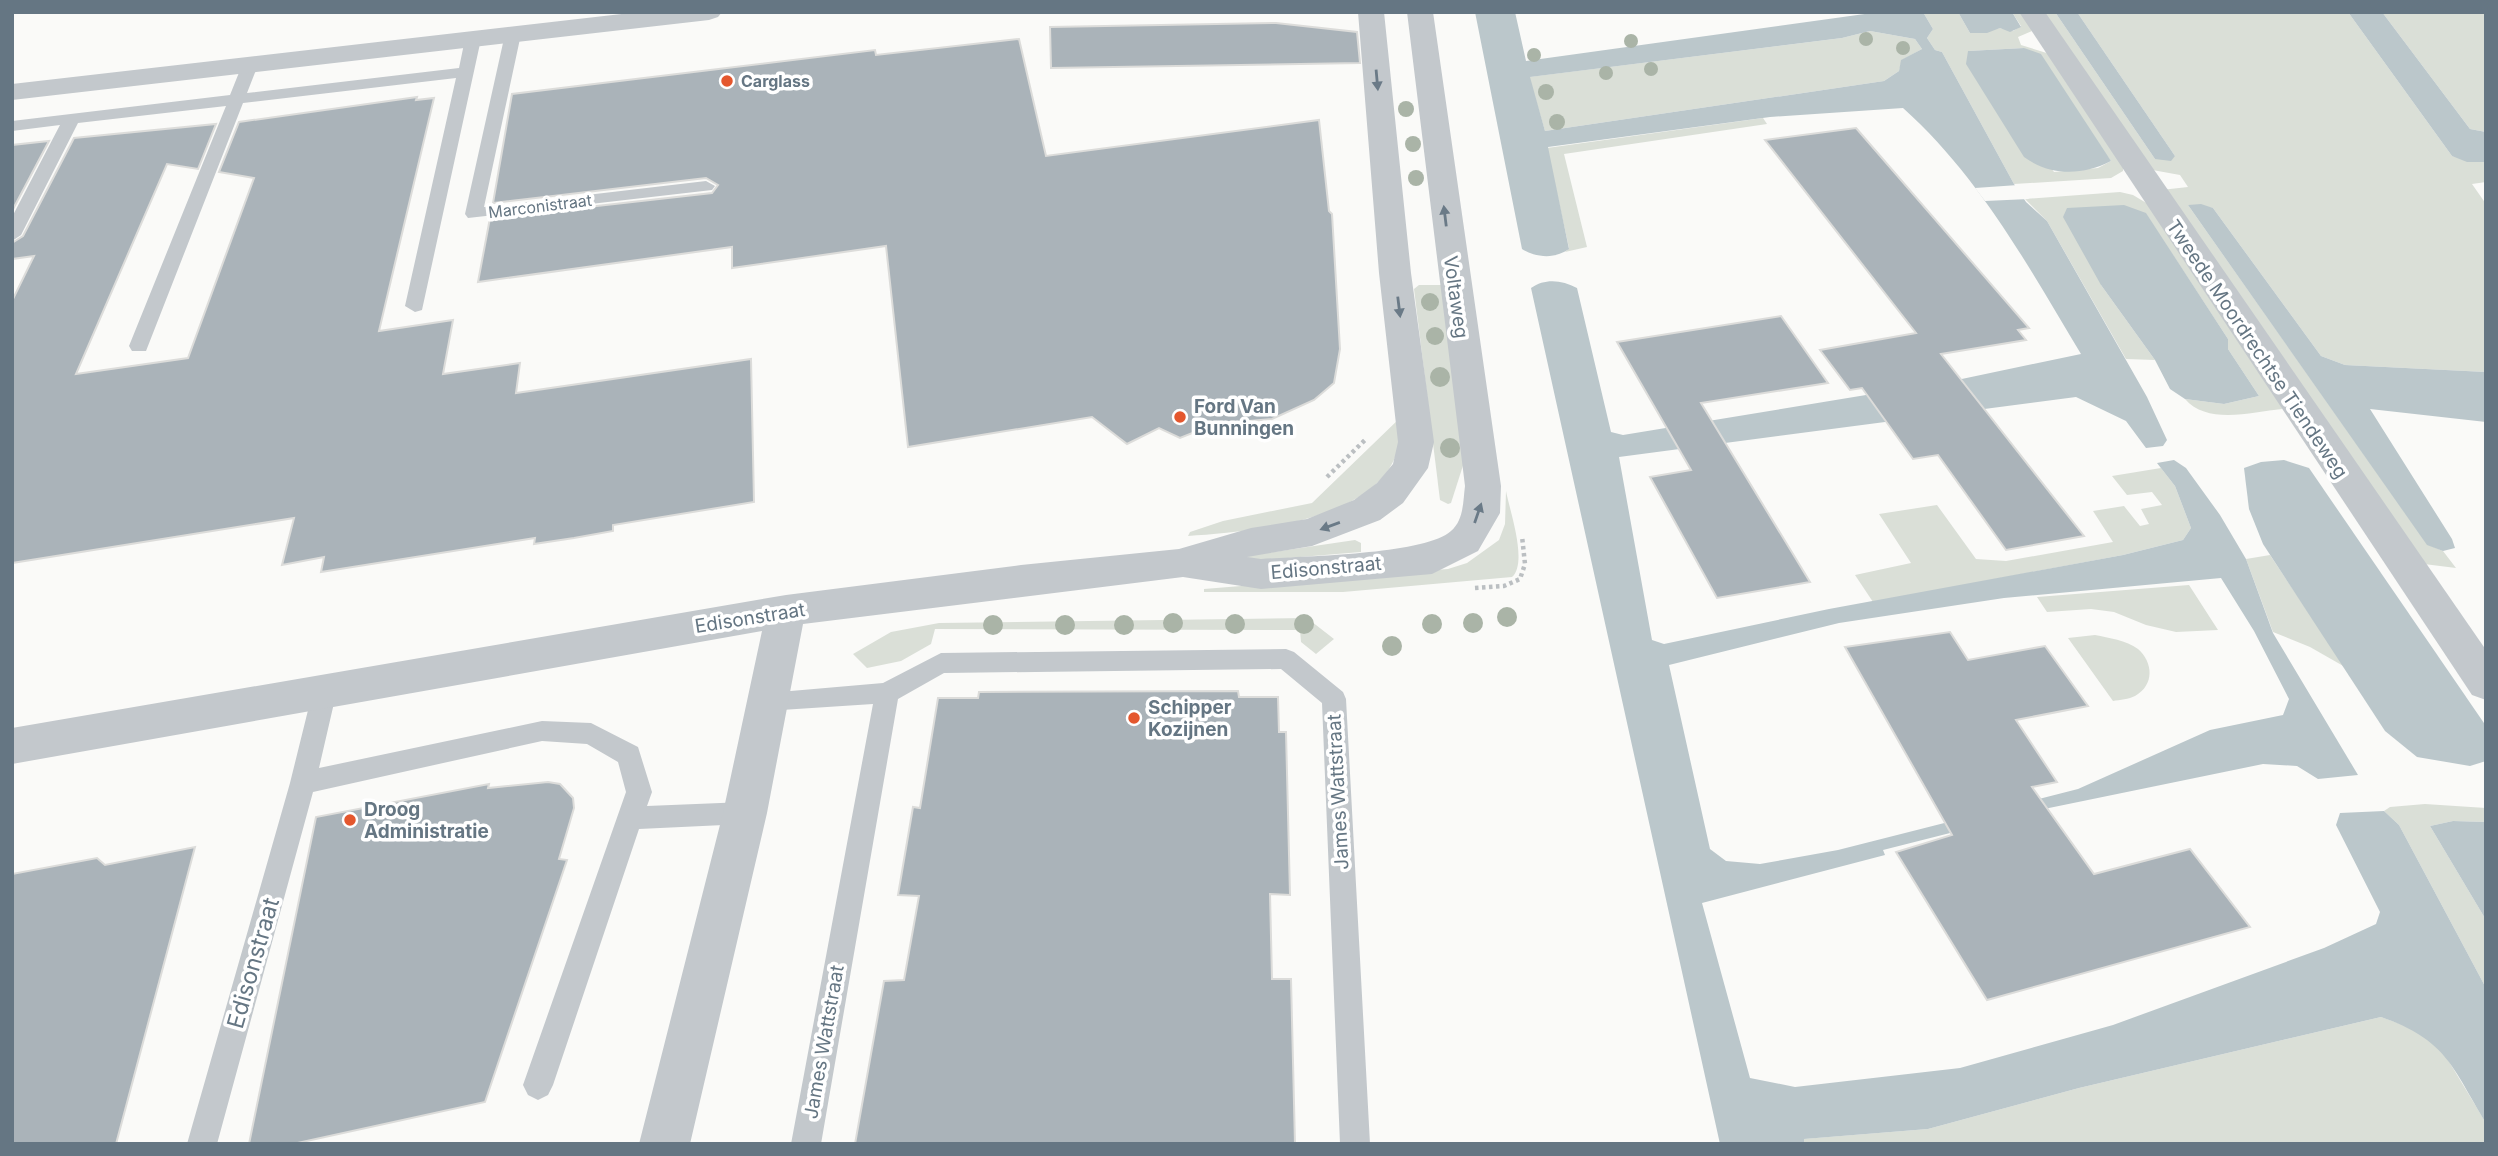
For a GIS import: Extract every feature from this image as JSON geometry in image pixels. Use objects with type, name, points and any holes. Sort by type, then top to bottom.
[{"type":"street","points":[[12,92],[709,12]]},
{"type":"street","name":"Edisonstraat","points":[[12,746],[786,611],[1021,580],[1178,564],[1251,542],[1312,532],[1367,510],[1390,493],[1410,468],[1416,442],[1395,273],[1371,12]]},
{"type":"street","name":"Voltaweg","points":[[1419,12],[1483,486],[1481,513],[1465,541],[1432,559]]},
{"type":"street","name":"Tweede Moordrechtse Tiendeweg","points":[[2032,12],[2486,683]]},
{"type":"street","name":"Edisonstraat","points":[[1178,564],[1261,574],[1432,559]]},
{"type":"street","points":[[664,1144],[745,813],[786,611]]},
{"type":"lane","name":"Marconistraat","points":[[513,34],[474,214],[706,186]]},
{"type":"lane","points":[[415,306],[473,39]]},
{"type":"lane","points":[[139,346],[250,65]]},
{"type":"lane","points":[[12,126],[466,72]]},
{"type":"lane","points":[[12,235],[72,119]]},
{"type":"lane","name":"James Wattstraat","points":[[766,701],[887,693],[942,663],[1286,659],[1334,699],[1355,1144]]},
{"type":"lane","name":"Edisonstraat","points":[[202,1144],[303,783],[325,690]]},
{"type":"lane","name":"James Wattstraat","points":[[806,1144],[887,693]]},
{"type":"lane","points":[[303,783],[542,731],[591,734],[629,755],[639,792],[538,1085]]},
{"type":"lane","points":[[630,818],[745,813]]},
{"type":"shaded area","points":[[1475,12],[1515,12],[1526,61],[1879,12],[1923,12],[1933,29],[1927,38],[1935,50],[1942,52],[2014,184],[2026,202],[2047,221],[2147,397],[2167,440],[2163,446],[2146,448],[2126,421],[2076,397],[1619,457],[1652,640],[1664,644],[1829,609],[2123,555],[2183,540],[2191,528],[2175,486],[2157,463],[2174,460],[2186,468],[2220,515],[2246,559],[2273,633],[2358,775],[2318,779],[2297,766],[2263,764],[2049,808],[1883,850],[1885,855],[1702,903],[1750,1078],[1795,1087],[1960,1068],[2113,1025],[2324,948],[2376,924],[2380,912],[2336,825],[2340,813],[2384,811],[2399,825],[2486,988],[2486,1123],[2446,1058],[2420,1035],[2381,1017],[2079,1088],[1928,1129],[1804,1139],[1804,1144],[1720,1144],[1531,288],[1554,281],[1577,288],[1611,432],[1623,435],[1957,380],[2081,354],[2022,256],[1979,193],[1931,135],[1903,108],[1770,117],[1548,147],[1569,249],[1546,256],[1522,249]],"holes":[[[1870,31],[1915,39],[1922,49],[1901,60],[1899,71],[1884,81],[1545,131],[1530,77],[1842,38]],[[2221,578],[2254,631],[2289,699],[2283,715],[2210,730],[2078,789],[1838,850],[1760,864],[1726,861],[1710,849],[1669,665],[1839,623],[2004,598]]]},
{"type":"shaded area","points":[[1923,12],[1958,12],[1970,33],[2000,28],[2013,31],[2021,26],[2012,12],[2024,12],[2032,31],[2018,37],[2021,45],[2053,55],[2123,163],[2123,171],[2111,178],[2014,184],[1942,52],[1935,50],[1927,38],[1933,29]],"holes":[[[2024,48],[2111,161],[2098,168],[2054,172],[1968,51]]]},
{"type":"shaded area","points":[[1958,12],[2012,12],[2021,27],[2010,32],[2000,28],[1987,33],[1970,33]]},
{"type":"shaded area","points":[[2040,12],[2055,12],[2155,159],[2175,156],[2077,12],[2348,12],[2452,156],[2486,162],[2486,182],[2472,184],[2486,204],[2486,372],[2345,365],[2321,356],[2213,208],[2188,205],[2427,544],[2443,551],[2456,568],[2424,564],[2161,190],[2188,187],[2180,175],[2147,169]]},
{"type":"shaded area","points":[[2055,12],[2077,12],[2175,156],[2171,161],[2155,159]]},
{"type":"shaded area","points":[[2348,12],[2382,12],[2470,129],[2486,132],[2486,162],[2467,162],[2452,156]]},
{"type":"shaded area","points":[[2382,12],[2486,12],[2486,132],[2470,129]]},
{"type":"shaded area","points":[[1870,31],[1915,39],[1922,49],[1902,60],[1899,71],[1884,81],[1545,131],[1529,77],[1842,38]]},
{"type":"shaded area","points":[[2024,48],[2041,54],[2111,161],[2089,169],[2066,172],[2044,168],[2024,157],[1966,64],[1968,51]]},
{"type":"shaded area","points":[[1763,118],[1767,124],[1564,154],[1587,247],[1565,252],[1569,248],[1547,148]]},
{"type":"shaded area","points":[[2120,192],[2133,195],[2153,207],[2279,394],[2282,409],[2217,414],[2194,407],[2185,399],[2224,404],[2259,396],[2228,349],[2228,339],[2146,214],[2101,285],[2155,360],[2126,359],[2047,221],[2025,199]]},
{"type":"shaded area","points":[[2201,204],[2213,208],[2321,356],[2345,365],[2486,372],[2486,422],[2370,409],[2452,539],[2455,548],[2443,551],[2427,545],[2188,205]]},
{"type":"shaded area","points":[[2124,205],[2146,213],[2228,339],[2228,349],[2259,396],[2224,404],[2185,399],[2170,389],[2155,360],[2101,285],[2063,217],[2067,208]]},
{"type":"shaded area","points":[[1419,285],[1442,285],[1467,453],[1451,503],[1448,504],[1440,500],[1414,289]]},
{"type":"shaded area","points":[[1401,417],[1396,455],[1382,478],[1361,495],[1335,509],[1305,519],[1242,531],[1188,536],[1190,532],[1223,521],[1312,503]]},
{"type":"shaded area","points":[[2284,460],[2309,468],[2486,726],[2486,761],[2470,766],[2417,757],[2385,731],[2263,544],[2249,509],[2244,468],[2261,462]]},
{"type":"shaded area","points":[[2161,468],[2175,486],[2191,528],[2183,540],[2123,555],[1873,602],[1855,575],[1911,563],[1879,514],[1937,505],[1976,559],[2006,561],[2113,542],[2093,511],[2124,506],[2140,526],[2149,524],[2141,509],[2162,505],[2152,492],[2127,495],[2112,476]]},
{"type":"shaded area","points":[[1506,491],[1518,549],[1518,561],[1512,577],[1343,592],[1204,592],[1204,589],[1448,569],[1467,563],[1499,540],[1505,524]]},
{"type":"shaded area","points":[[1355,540],[1361,543],[1361,552],[1251,561],[1246,556]]},
{"type":"shaded area","points":[[2270,555],[2345,667],[2310,647],[2273,632],[2246,559]]},
{"type":"shaded area","points":[[2189,585],[2218,630],[2176,632],[2146,625],[2114,612],[2091,609],[2047,612],[2037,597]]},
{"type":"shaded area","points":[[1307,618],[1334,639],[1316,654],[1301,642],[1300,630],[935,629],[931,644],[901,661],[867,668],[853,654],[891,632],[939,623]]},
{"type":"shaded area","points":[[2095,635],[2128,643],[2138,649],[2147,660],[2149,680],[2133,697],[2113,701],[2068,638]]},
{"type":"shaded area","points":[[2425,804],[2486,808],[2486,822],[2453,821],[2430,826],[2486,920],[2486,988],[2399,825],[2384,811],[2390,807]]},
{"type":"shaded area","points":[[2453,821],[2486,822],[2486,920],[2430,826]]},
{"type":"shaded area","points":[[2381,1017],[2412,1028],[2442,1050],[2486,1123],[2486,1144],[1804,1144],[1803,1139],[1928,1129],[2079,1088]]},
{"type":"pier","points":[[2018,185],[2029,199],[1985,201],[1975,188]]},
{"type":"building","points":[[1276,23],[1357,32],[1360,63],[1051,68],[1050,27]]},
{"type":"building","points":[[1019,39],[1046,156],[1319,120],[1329,211],[1332,214],[1340,349],[1334,383],[1314,400],[1272,419],[1215,424],[1180,438],[1159,428],[1127,444],[1092,417],[908,447],[886,246],[732,268],[732,247],[478,282],[490,218],[712,193],[718,185],[706,178],[493,203],[512,94],[875,50],[876,55]]},
{"type":"building","points":[[417,97],[416,100],[434,98],[379,331],[453,320],[443,374],[520,363],[516,393],[751,359],[754,502],[613,525],[613,531],[574,538],[534,544],[535,538],[321,572],[324,557],[282,565],[294,518],[12,563],[12,301],[34,256],[12,259],[12,243],[23,236],[74,138],[216,124],[198,169],[167,164],[76,374],[188,358],[254,178],[219,172],[239,122]]},
{"type":"building","points":[[1856,128],[2029,328],[2018,330],[2026,340],[1941,354],[2084,536],[2006,550],[1938,455],[1913,459],[1862,388],[1850,390],[1820,350],[1916,333],[1765,140]]},
{"type":"building","points":[[49,141],[12,211],[12,145]]},
{"type":"building","points":[[1781,316],[1828,383],[1701,403],[1810,582],[1717,598],[1650,477],[1691,470],[1617,342]]},
{"type":"building","points":[[1950,632],[1968,660],[2045,646],[2088,706],[2016,720],[2057,782],[2032,787],[2094,874],[2190,849],[2250,927],[1987,1000],[1896,852],[1952,835],[1845,647]]},
{"type":"building","points":[[1238,691],[1239,697],[1278,697],[1279,732],[1286,732],[1290,895],[1270,894],[1272,979],[1291,979],[1295,1144],[855,1144],[884,981],[904,980],[919,896],[898,895],[913,807],[920,808],[938,698],[978,698],[979,692]]},
{"type":"building","points":[[548,782],[560,784],[573,798],[574,808],[559,859],[567,860],[485,1102],[293,1144],[249,1144],[316,817],[489,784],[488,788]]},
{"type":"building","points":[[195,847],[116,1144],[12,1144],[12,874],[97,858],[105,865]]},
{"type":"place","name":"Carglass","points":[[727,81]]},
{"type":"place","name":"Ford Van Bunningen","points":[[1180,417]]},
{"type":"place","name":"Schipper Kozijnen","points":[[1134,718]]},
{"type":"place","name":"Droog Administratie","points":[[350,820]]}]
